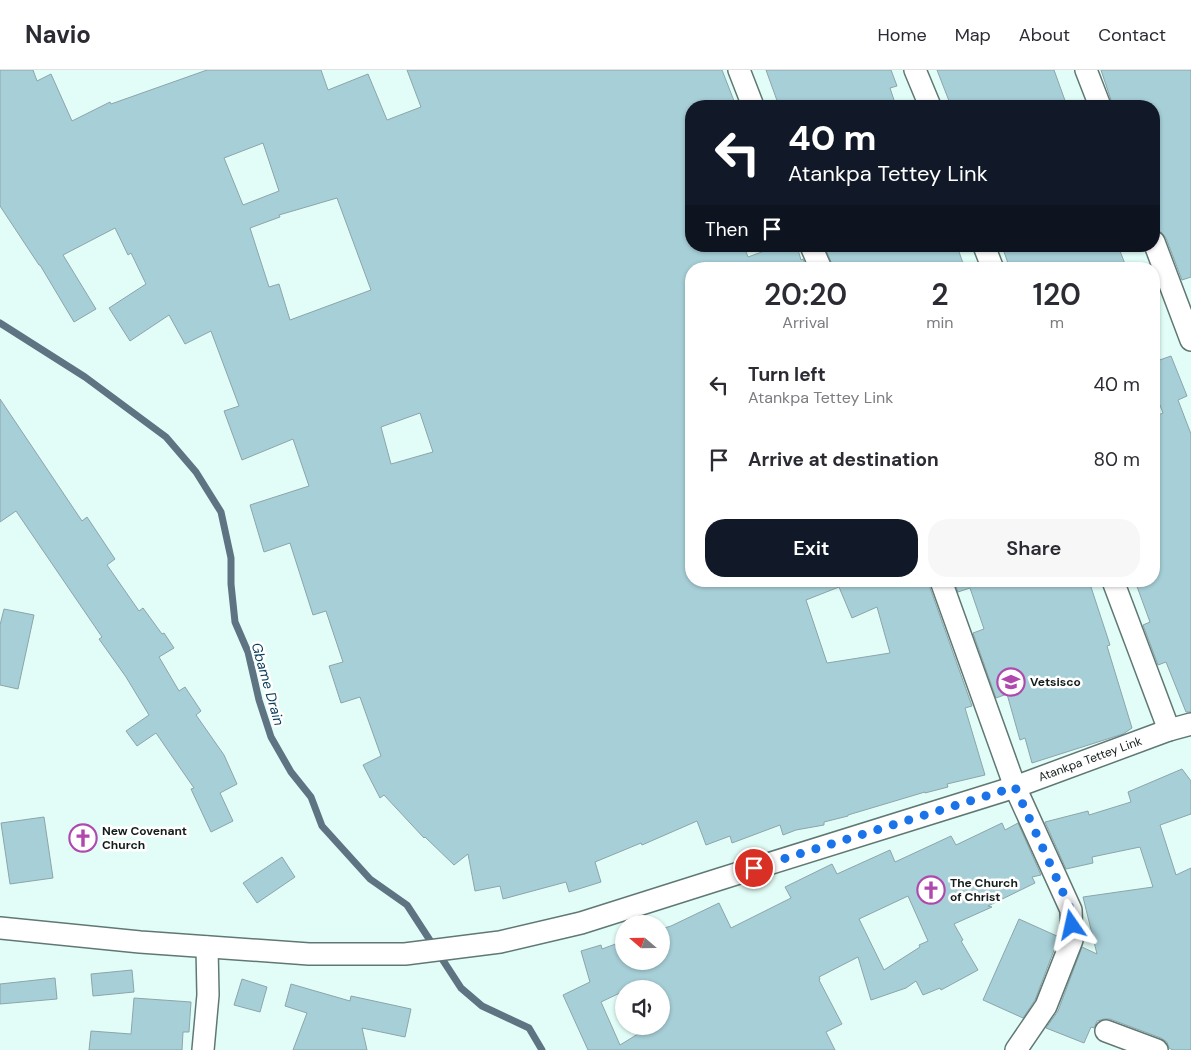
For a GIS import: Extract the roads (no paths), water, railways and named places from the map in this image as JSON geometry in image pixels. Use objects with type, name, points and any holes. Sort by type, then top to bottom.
[{"type":"street","points":[[739,70],[751,100]]},
{"type":"street","points":[[916,70],[928,100]]},
{"type":"street","points":[[1086,70],[1098,100]]},
{"type":"street","points":[[1160,252],[1182,289],[1191,340]]},
{"type":"street","points":[[943,587],[1015,787],[1071,910],[1072,940],[1046,1006],[1016,1050]]},
{"type":"street","points":[[1115,587],[1170,730]]},
{"type":"street","name":"Atankpa Tettey Link","points":[[0,928],[140,942],[309,954],[406,954],[500,942],[581,923],[1015,787],[1191,724]]},
{"type":"street","points":[[202,1050],[208,995],[207,947]]},
{"type":"street","points":[[1106,1031],[1157,1050]]},
{"type":"waterway","name":"Gbame Drain","points":[[0,323],[85,377],[166,437],[196,472],[221,512],[231,558],[231,584],[235,622],[248,652],[259,700],[271,737],[291,772],[311,797],[322,826],[370,879],[407,905],[461,988],[482,1006],[529,1028],[542,1050]]},
{"type":"place","name":"Vetsisco","points":[[1011,682]]},
{"type":"place","name":"New Covenant Church","points":[[83,838]]},
{"type":"place","name":"The Church of Christ","points":[[931,890]]}]
